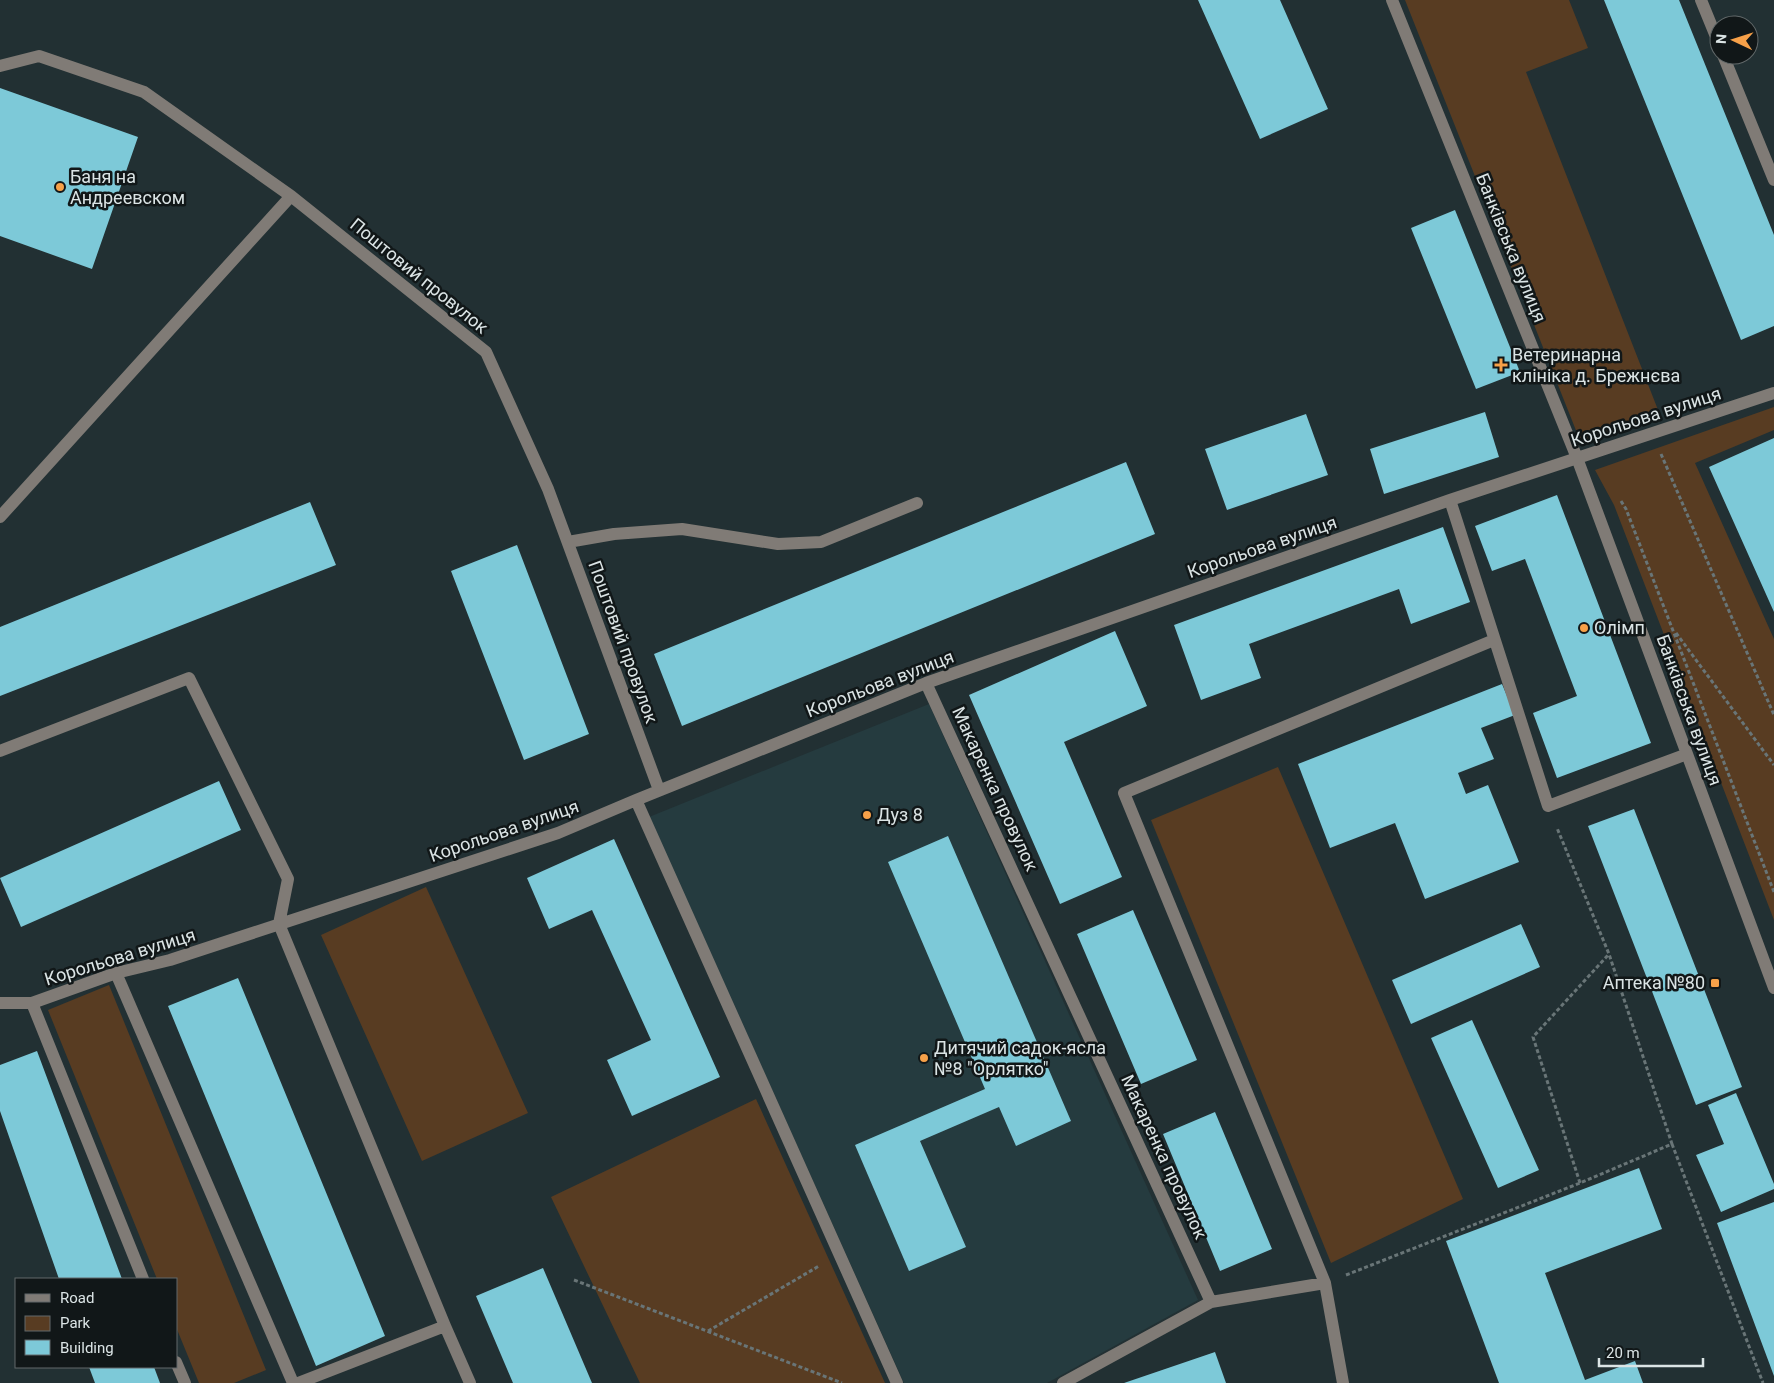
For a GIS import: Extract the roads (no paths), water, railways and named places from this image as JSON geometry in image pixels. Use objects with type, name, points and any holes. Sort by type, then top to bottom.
[{"type":"street","name":"Банківська вулиця","points":[[1392,0],[1577,458],[1774,988]]},
{"type":"street","points":[[1701,0],[1709,20]]},
{"type":"street","name":"Поштовий провулок","points":[[0,66],[39,56],[144,92],[292,196],[486,352],[548,489],[659,790]]},
{"type":"street","points":[[1728,65],[1774,180]]},
{"type":"street","points":[[0,517],[292,196]]},
{"type":"street","name":"Корольова вулиця","points":[[0,1003],[32,1003],[116,973],[170,960],[558,833],[659,790],[926,683],[1450,500],[1774,393]]},
{"type":"street","points":[[1450,500],[1548,806],[1687,754]]},
{"type":"street","points":[[568,542],[614,534],[682,529],[778,544],[822,542],[917,503]]},
{"type":"street","points":[[1343,1383],[1325,1283],[1124,793],[1494,640]]},
{"type":"street","points":[[0,751],[189,678],[288,879],[279,924],[470,1383]]},
{"type":"street","name":"Макаренка провулок","points":[[926,683],[1211,1302]]},
{"type":"street","points":[[636,800],[897,1383]]},
{"type":"street","points":[[116,973],[293,1383]]},
{"type":"street","points":[[32,1003],[143,1278]]},
{"type":"street","points":[[1063,1383],[1211,1302],[1325,1283]]},
{"type":"street","points":[[298,1383],[445,1326]]},
{"type":"street","points":[[178,1367],[184,1383]]},
{"type":"place","name":"Баня на Андреевском","points":[[60,187]]},
{"type":"place","name":"Ветеринарна клініка д. Брежнєва","points":[[1501,365]]},
{"type":"place","name":"Олімп","points":[[1584,628]]},
{"type":"place","name":"Дуз 8","points":[[867,815]]},
{"type":"place","name":"Аптека №80","points":[[1715,983]]},
{"type":"place","name":"Дитячий садок-ясла №8 \"Орлятко\"","points":[[924,1058]]}]
